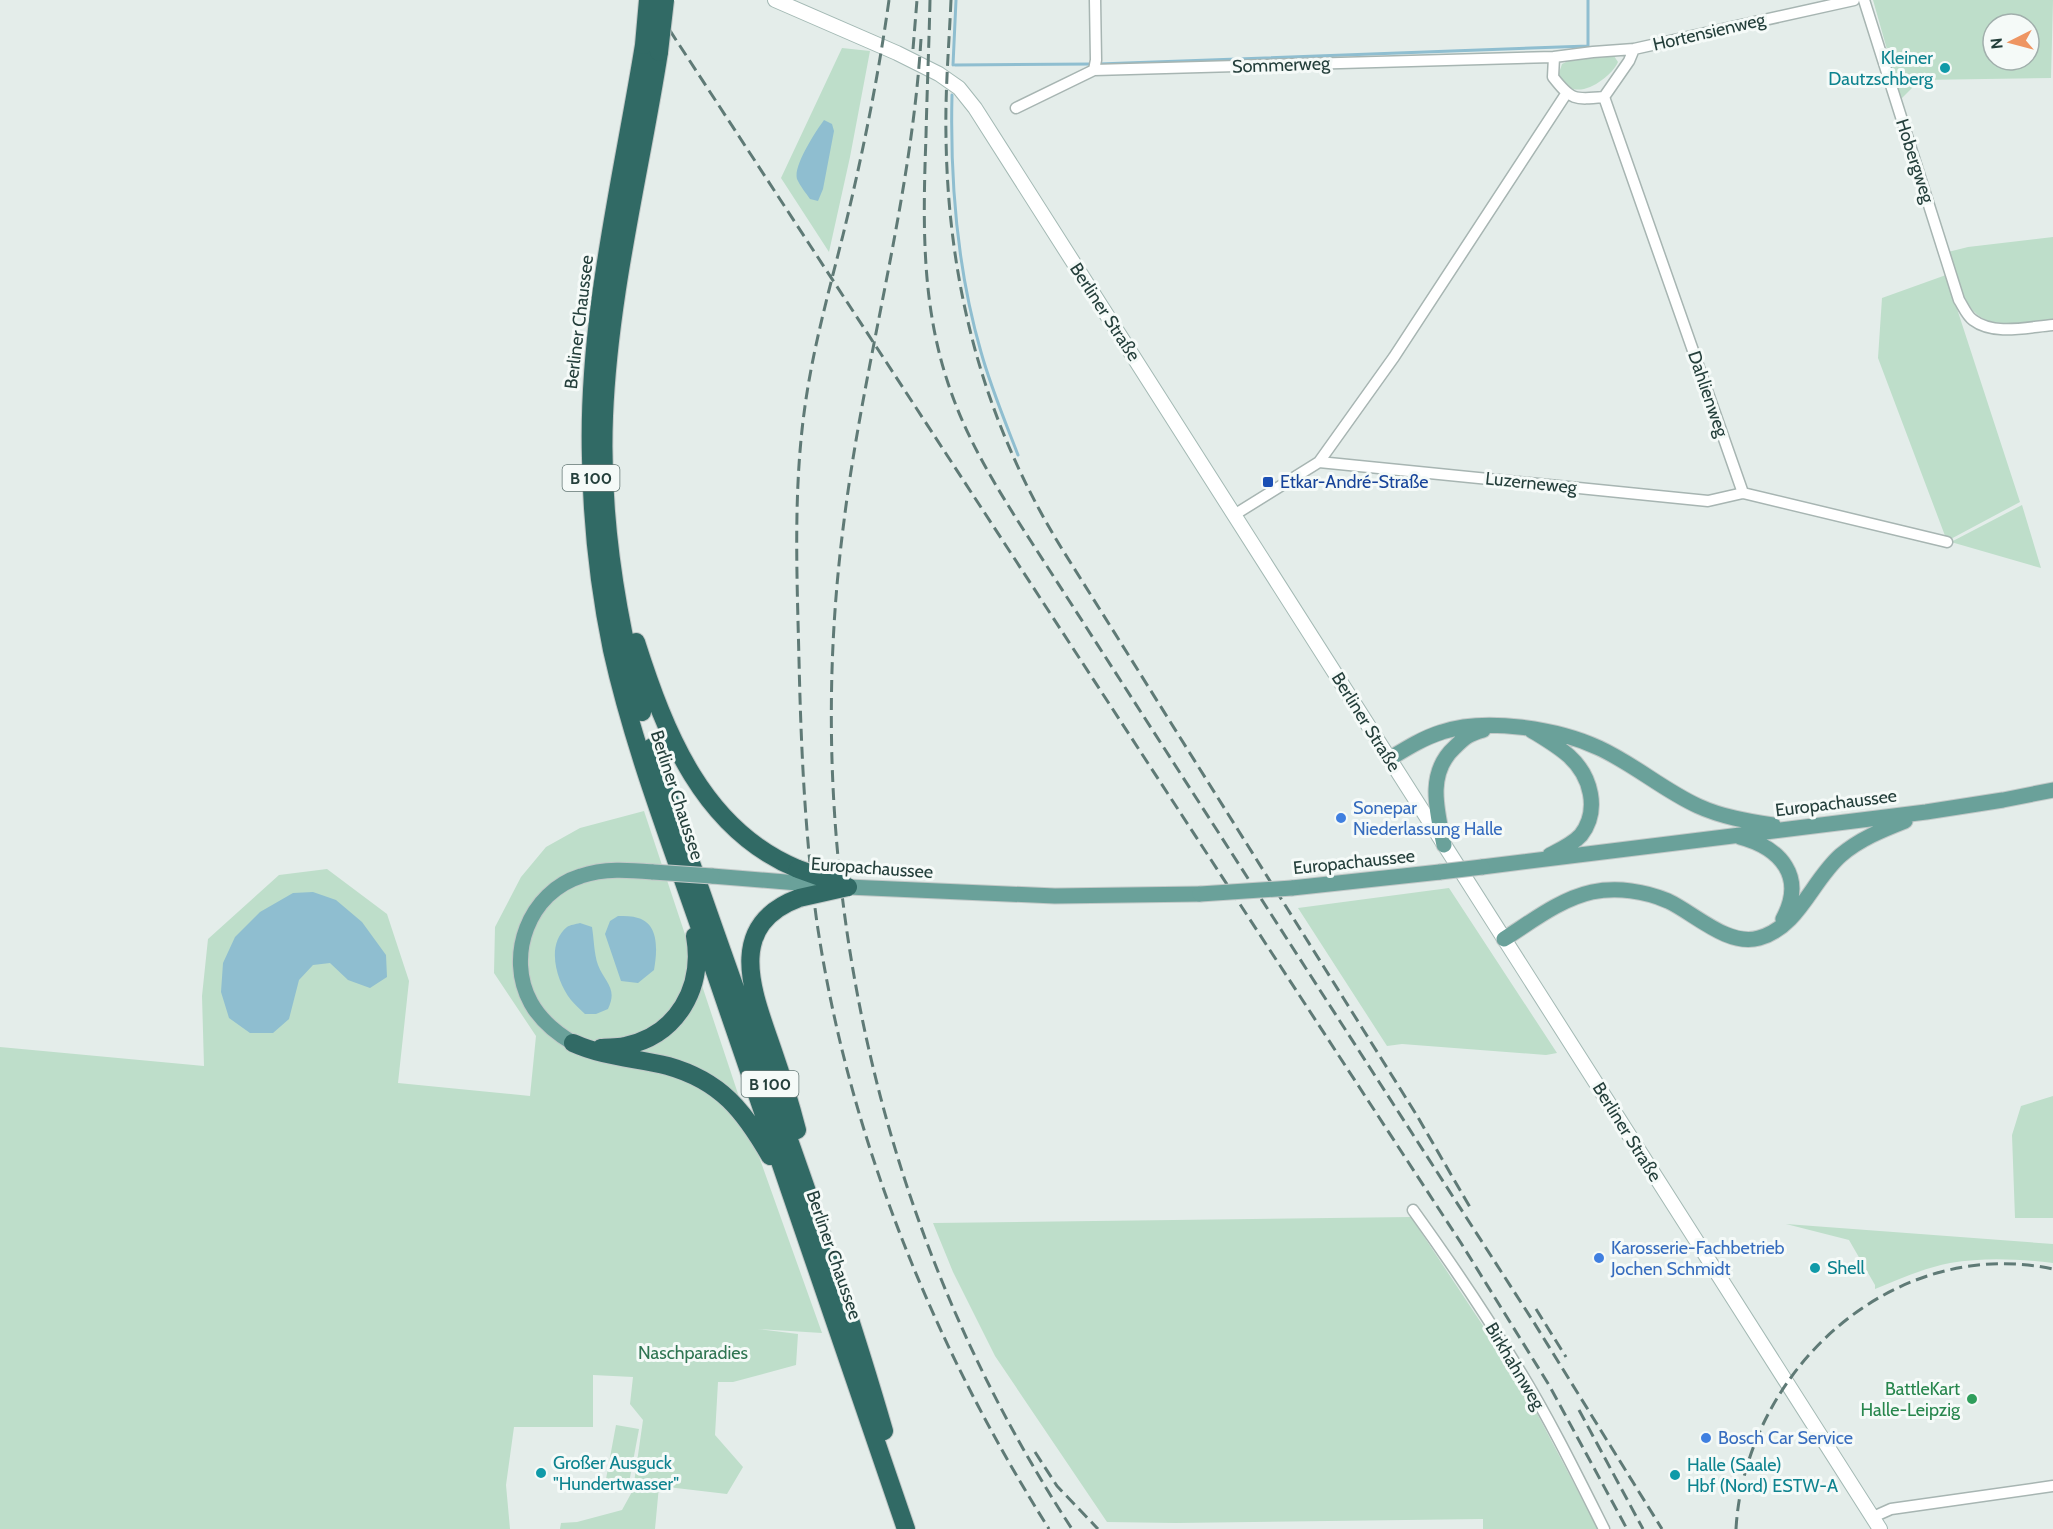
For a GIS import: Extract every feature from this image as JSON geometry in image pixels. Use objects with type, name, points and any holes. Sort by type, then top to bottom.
[{"type":"highway","name":"B 100","points":[[648,0],[652,49]]},
{"type":"highway","name":"B 100","points":[[652,49],[665,0]]},
{"type":"highway","name":"Berliner Chaussee","points":[[652,49],[606,384],[604,427],[605,492],[614,575],[626,646],[645,724],[865,1364],[915,1529]]},
{"type":"highway","name":"Berliner Chaussee","points":[[652,49],[607,262],[595,349],[590,418],[592,492],[598,560],[612,648],[645,766],[687,893],[906,1529]]},
{"type":"highway","points":[[614,575],[661,714],[687,767],[726,822],[757,848],[780,862],[798,884],[848,887]]},
{"type":"highway","points":[[798,884],[848,887]]},
{"type":"highway","points":[[798,884],[782,904],[765,918],[754,936],[750,954],[750,976],[800,1136],[818,1228]]},
{"type":"highway","points":[[573,1043],[598,1048],[625,1046],[652,1036],[674,1020],[687,1001],[694,982],[698,960],[687,893]]},
{"type":"highway","points":[[573,1043],[593,1052],[669,1066],[702,1080],[730,1098],[752,1125],[798,1212]]},
{"type":"main road","points":[[1389,759],[1422,739],[1445,730],[1501,725],[1547,730],[1599,748],[1697,806],[1741,820],[1794,828]]},
{"type":"main road","points":[[1444,845],[1436,809],[1438,772],[1449,752],[1469,734],[1501,725]]},
{"type":"main road","points":[[1528,729],[1569,756],[1583,773],[1591,792],[1592,809],[1588,823],[1580,836],[1563,849],[1540,860]]},
{"type":"main road","name":"Europachaussee","points":[[848,887],[1055,897],[1200,894],[1292,888],[1926,812],[2053,790]]},
{"type":"main road","points":[[1504,939],[1567,901],[1591,892],[1616,889],[1644,893],[1669,902],[1721,933],[1741,939],[1756,939],[1774,933],[1792,917],[1829,867],[1840,856],[1867,837],[1926,812]]},
{"type":"main road","points":[[1735,835],[1767,847],[1776,854],[1787,869],[1792,889],[1789,907],[1774,933]]},
{"type":"main road","name":"Europachaussee","points":[[573,1043],[543,1021],[531,1003],[522,981],[519,961],[523,937],[531,917],[550,894],[579,876],[623,870],[798,884]]},
{"type":"street","name":"Berliner Straße","points":[[775,0],[897,53],[939,74],[958,88],[985,124],[1876,1523]]},
{"type":"street","points":[[1095,0],[1096,66]]},
{"type":"street","name":"Hortensienweg","points":[[1554,57],[1634,49],[1854,0]]},
{"type":"street","name":"Hobergweg","points":[[1864,0],[1959,300],[1971,319],[1986,327],[2005,329],[2053,325]]},
{"type":"street","points":[[1554,57],[1553,77],[1566,94],[1581,99],[1604,97],[1629,61],[1634,49]]},
{"type":"street","name":"Sommerweg","points":[[1016,108],[1096,66],[1554,57]]},
{"type":"street","points":[[1234,515],[1319,462],[1394,357],[1566,94]]},
{"type":"street","name":"Dahlienweg","points":[[1604,97],[1743,493]]},
{"type":"street","name":"Luzerneweg","points":[[1319,462],[1708,501],[1743,493]]},
{"type":"street","points":[[1743,493],[1947,542]]},
{"type":"street","name":"Birkhahnweg","points":[[1413,1210],[1456,1270],[1516,1364],[1604,1529]]},
{"type":"street","points":[[1876,1523],[1891,1509],[2053,1486]]},
{"type":"green space","points":[[1873,0],[2053,0],[2051,78],[1920,80],[1901,99]]},
{"type":"green space","points":[[842,48],[870,51],[829,252],[781,178]]},
{"type":"green space","points":[[1614,56],[1618,62],[1615,68],[1604,79],[1590,87],[1575,89],[1569,87],[1558,76],[1562,64],[1568,61]]},
{"type":"green space","points":[[2053,237],[2053,320],[1992,322],[1980,317],[1971,308],[1948,252],[1968,247]]},
{"type":"green space","points":[[1946,275],[2020,502],[1947,541],[1878,358],[1882,298]]},
{"type":"green space","points":[[2022,505],[2041,568],[1951,542]]},
{"type":"green space","name":"Naschparadies","points":[[644,811],[757,1151],[822,1333],[757,1329],[798,1334],[796,1365],[733,1382],[718,1382],[715,1435],[743,1467],[727,1494],[659,1486],[655,1529],[560,1529],[561,1523],[577,1522],[622,1510],[633,1490],[643,1420],[630,1404],[633,1377],[593,1375],[593,1427],[514,1427],[506,1485],[510,1529],[0,1529],[0,1047],[204,1066],[202,996],[208,939],[279,875],[327,869],[387,914],[409,981],[398,1083],[530,1096],[536,1036],[494,973],[495,927],[521,877],[546,847],[580,828]]},
{"type":"green space","points":[[1449,888],[1557,1053],[1546,1055],[1402,1044],[1387,1046],[1298,908]]},
{"type":"green space","points":[[2053,1096],[2053,1218],[2015,1218],[2012,1135],[2021,1106]]},
{"type":"green space","points":[[1411,1217],[1521,1383],[1598,1529],[1483,1529],[1483,1519],[1107,1522],[995,1356],[953,1272],[933,1223]]},
{"type":"green space","points":[[1786,1224],[2053,1244],[2053,1263],[2002,1259],[1950,1263],[1921,1271],[1875,1289],[1875,1285],[1849,1240]]},
{"type":"green space","points":[[616,1425],[639,1429],[629,1483],[606,1479]]},
{"type":"water","points":[[824,120],[832,124],[834,131],[823,189],[818,201],[810,199],[798,182],[797,173],[806,149]]},
{"type":"water","points":[[313,892],[336,900],[362,922],[386,955],[387,977],[370,988],[348,980],[330,963],[313,965],[299,980],[289,1019],[273,1033],[250,1033],[229,1018],[221,992],[223,963],[235,937],[260,912],[293,893]]},
{"type":"water","points":[[618,916],[645,921],[654,933],[656,956],[654,970],[638,983],[621,981],[605,934],[610,921]]},
{"type":"water","points":[[580,923],[592,927],[597,961],[612,996],[608,1009],[596,1014],[585,1014],[571,1000],[561,984],[556,963],[556,943],[560,935],[567,927]]},
{"type":"waterway","points":[[953,65],[956,0]]},
{"type":"waterway","points":[[1099,64],[1588,46],[1588,0]]},
{"type":"waterway","points":[[955,65],[1093,64]]},
{"type":"waterway","points":[[952,95],[954,192],[966,289],[985,365],[1018,455]]},
{"type":"railway","points":[[650,0],[1461,1243],[1549,1385],[1627,1529]]},
{"type":"railway","points":[[889,0],[863,147],[812,363],[801,438],[797,501],[797,597],[802,759],[809,858],[817,923],[831,1003],[850,1083],[901,1238],[968,1387],[1049,1529]]},
{"type":"railway","points":[[913,49],[917,0]]},
{"type":"railway","points":[[930,0],[924,198],[928,290],[932,320],[947,380],[971,438],[990,475],[1023,529],[1533,1321],[1662,1529]]},
{"type":"railway","points":[[951,0],[946,137],[948,192],[954,246],[975,351],[1011,452],[1062,549],[1416,1114],[1471,1209]]},
{"type":"railway","points":[[921,39],[908,160],[863,401],[844,521],[833,653],[833,785],[845,916],[868,1046],[902,1173],[948,1296],[1005,1415],[1072,1529]]},
{"type":"railway","points":[[1736,1529],[1746,1471],[1767,1417],[1798,1368],[1837,1327],[1884,1295],[1937,1273],[1994,1264],[2053,1269]]},
{"type":"railway","points":[[1536,1309],[1566,1357]]},
{"type":"railway","points":[[1579,1410],[1643,1529]]},
{"type":"railway","points":[[1035,1452],[1057,1486],[1098,1529]]},
{"type":"place","name":"Kleiner Dautzschberg","points":[[1945,68]]},
{"type":"place","name":"Etkar-André-Straße","points":[[1268,482]]},
{"type":"place","name":"Sonepar Niederlassung Halle","points":[[1341,818]]},
{"type":"place","name":"Karosserie-Fachbetrieb Jochen Schmidt","points":[[1599,1258]]},
{"type":"place","name":"Shell","points":[[1815,1268]]},
{"type":"place","name":"BattleKart Halle-Leipzig","points":[[1972,1399]]},
{"type":"place","name":"Bosch Car Service","points":[[1706,1438]]},
{"type":"place","name":"Großer Ausguck \"Hundertwasser\"","points":[[541,1473]]},
{"type":"place","name":"Halle (Saale) Hbf (Nord) ESTW-A","points":[[1675,1475]]}]
